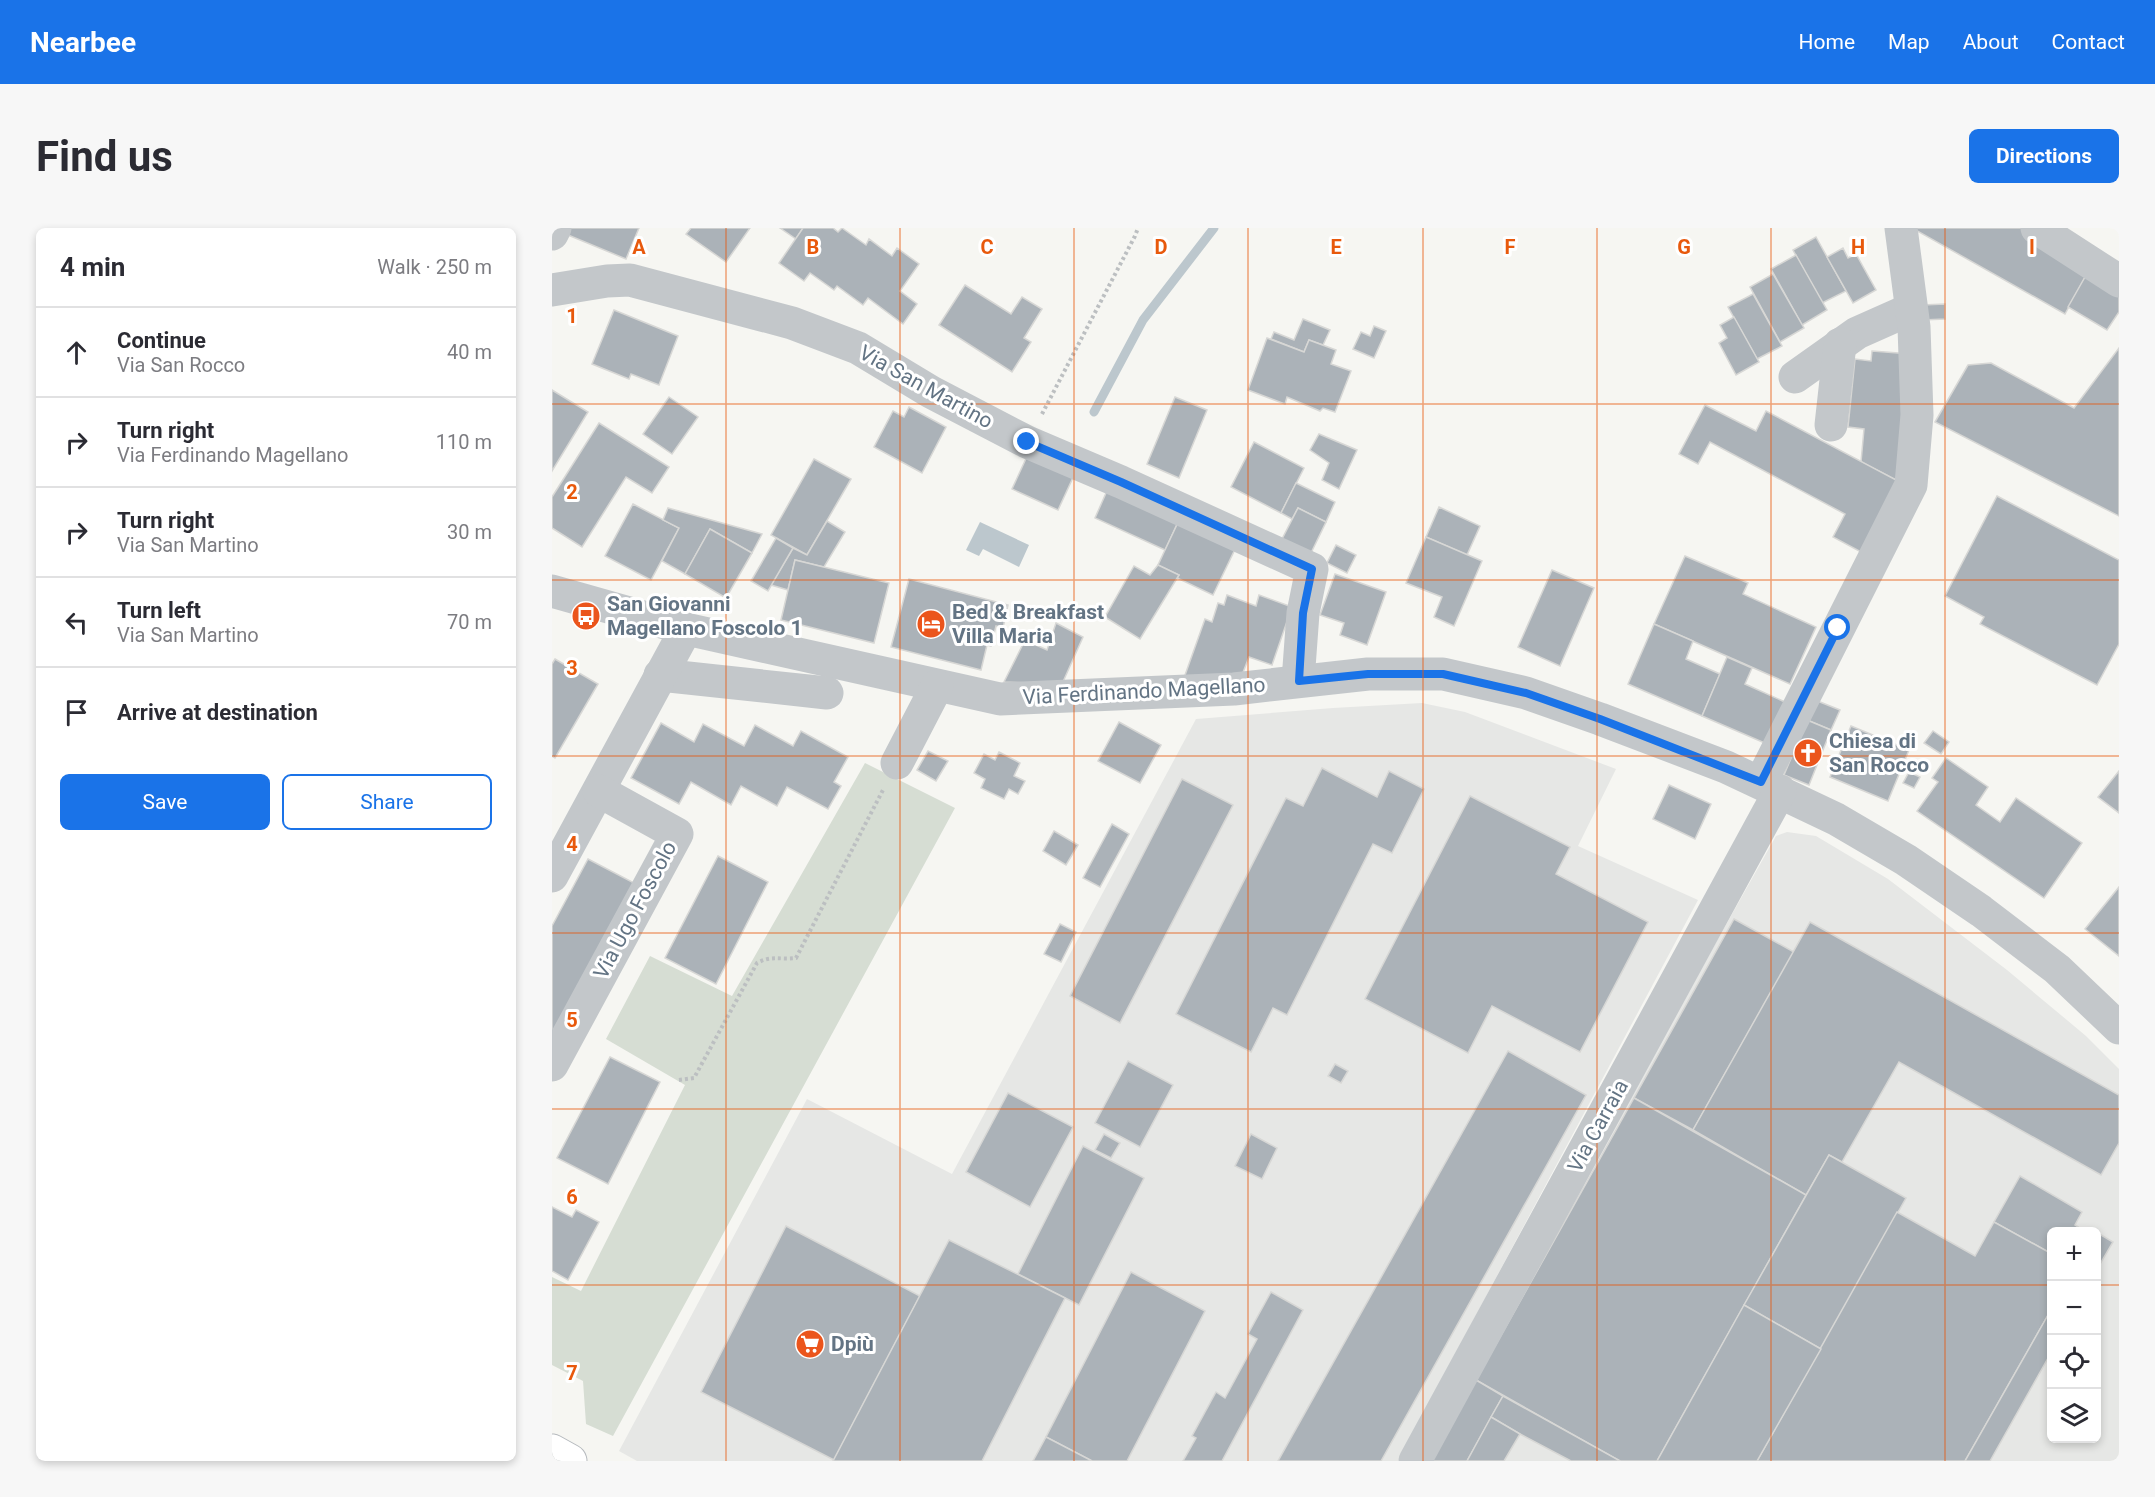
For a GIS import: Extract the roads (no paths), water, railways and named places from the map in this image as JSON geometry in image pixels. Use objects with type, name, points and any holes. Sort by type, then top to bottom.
[{"type":"main road","points":[[552,1452],[570,1461]]},
{"type":"street","points":[[552,234],[555,228]]},
{"type":"street","name":"Via Carraia","points":[[1415,1461],[1771,787],[1911,485],[1917,415],[1914,327],[1901,228]]},
{"type":"street","points":[[2037,228],[2119,281]]},
{"type":"street","name":"Via San Martino","points":[[552,290],[607,281],[630,280],[792,323],[858,348],[931,392],[1027,442],[1312,569],[1303,613],[1299,681]]},
{"type":"street","points":[[1795,377],[1857,333],[1911,309]]},
{"type":"street","points":[[1831,425],[1840,344]]},
{"type":"street","name":"Via Ferdinando Magellano","points":[[552,591],[686,629],[1000,699],[1200,691],[1368,674],[1443,674],[1526,693],[1600,719],[1771,787],[1836,819],[1906,860],[1981,911],[2056,969],[2119,1028]]},
{"type":"street","points":[[552,876],[686,629]]},
{"type":"street","points":[[660,675],[827,693]]},
{"type":"street","points":[[897,763],[937,686]]},
{"type":"street","name":"Via Ugo Foscolo","points":[[552,1065],[676,834],[599,790]]},
{"type":"waterway","points":[[1094,412],[1143,320],[1214,228]]},
{"type":"place","name":"San Giovanni Magellano Foscolo 1","points":[[586,616]]},
{"type":"place","name":"Bed & Breakfast Villa Maria","points":[[931,624]]},
{"type":"place","name":"Chiesa di San Rocco","points":[[1808,753]]},
{"type":"place","name":"Dpiù","points":[[810,1344]]}]
